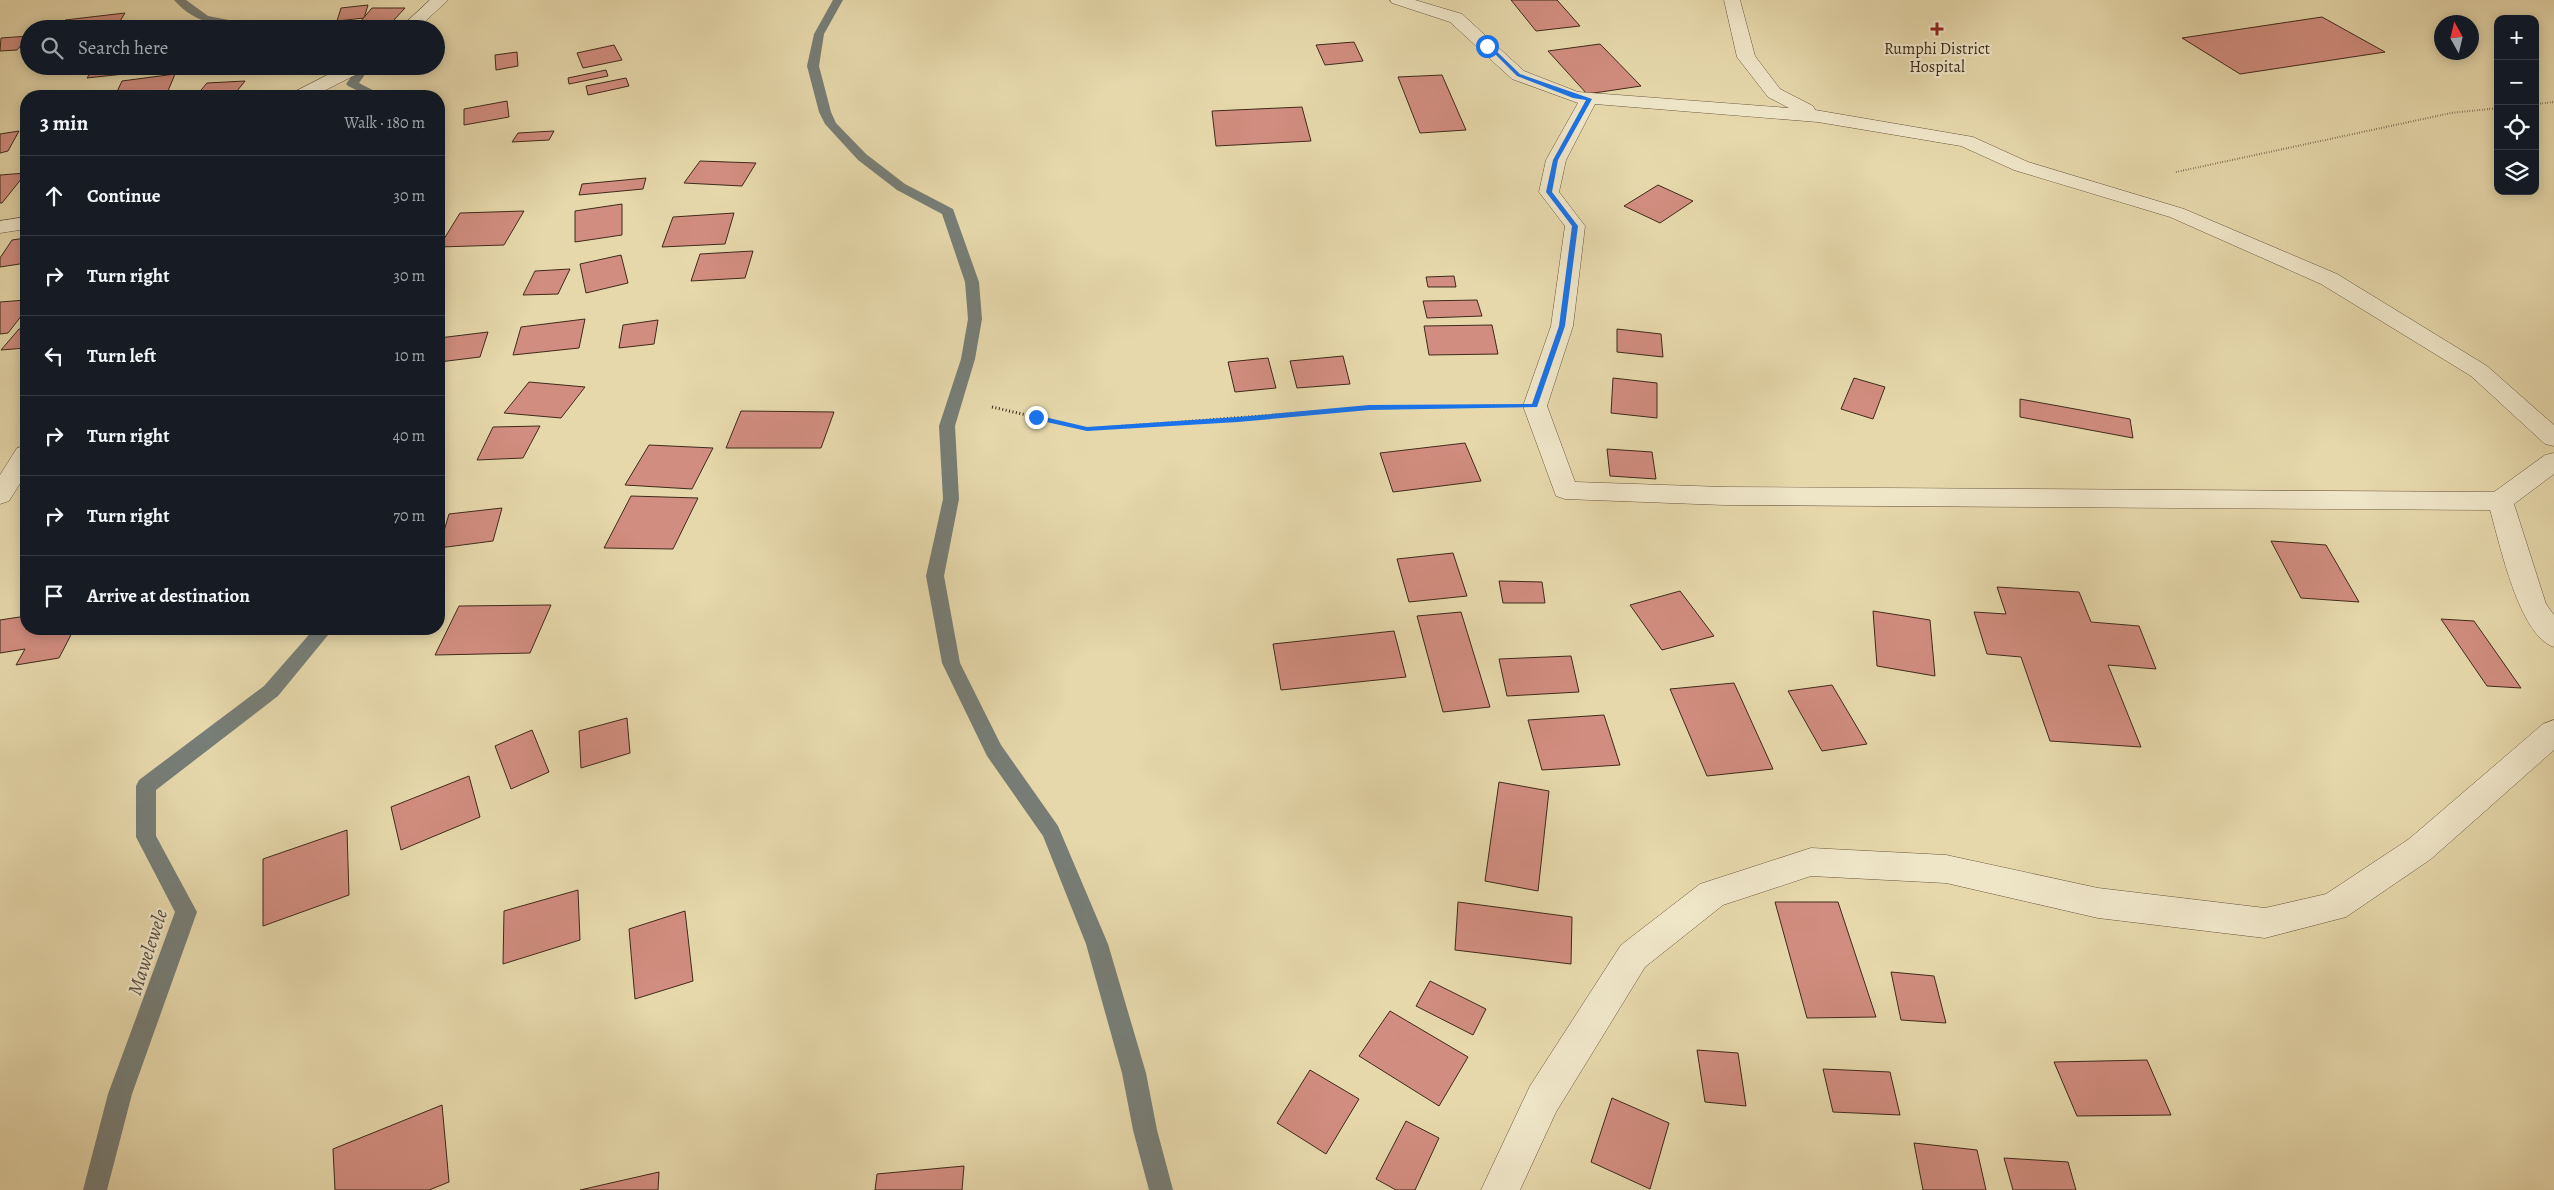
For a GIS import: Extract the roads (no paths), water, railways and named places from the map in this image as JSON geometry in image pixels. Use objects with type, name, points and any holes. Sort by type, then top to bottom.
[{"type":"street","points":[[417,20],[440,0]]},
{"type":"street","points":[[1398,0],[1452,9],[1518,75],[1575,97],[1818,116],[1966,141],[2021,166],[2177,212],[2329,278],[2479,371],[2554,438]]},
{"type":"street","points":[[1732,0],[1746,57],[1774,93],[1818,116]]},
{"type":"street","points":[[312,90],[342,75]]},
{"type":"street","points":[[1589,99],[1556,160],[1549,192],[1575,226],[1562,326],[1535,406],[1565,490],[1724,496],[2500,501],[2554,462]]},
{"type":"street","points":[[0,227],[20,224]]},
{"type":"street","points":[[0,495],[20,463]]},
{"type":"street","points":[[2500,501],[2533,607],[2554,636]]},
{"type":"street","points":[[1500,1190],[1543,1099],[1633,956],[1712,894],[1812,862],[1936,868],[2098,903],[2265,923],[2334,907],[2420,849],[2554,732]]},
{"type":"waterway","name":"Mawelewele","points":[[179,0],[205,19],[210,20]]},
{"type":"waterway","points":[[838,0],[819,34],[813,66],[825,112],[831,124],[862,157],[901,187],[948,212],[972,282],[975,319],[968,359],[947,426],[951,499],[935,576],[951,663],[994,750],[1051,832],[1097,944],[1134,1073],[1145,1130],[1161,1190]]},
{"type":"waterway","name":"Mawelewele","points":[[359,75],[352,84],[365,90]]},
{"type":"waterway","name":"Mawelewele","points":[[95,1190],[120,1094],[186,912],[146,837],[146,786],[271,691],[319,635]]},
{"type":"place","name":"Rumphi District Hospital","points":[[1937,29]]}]
